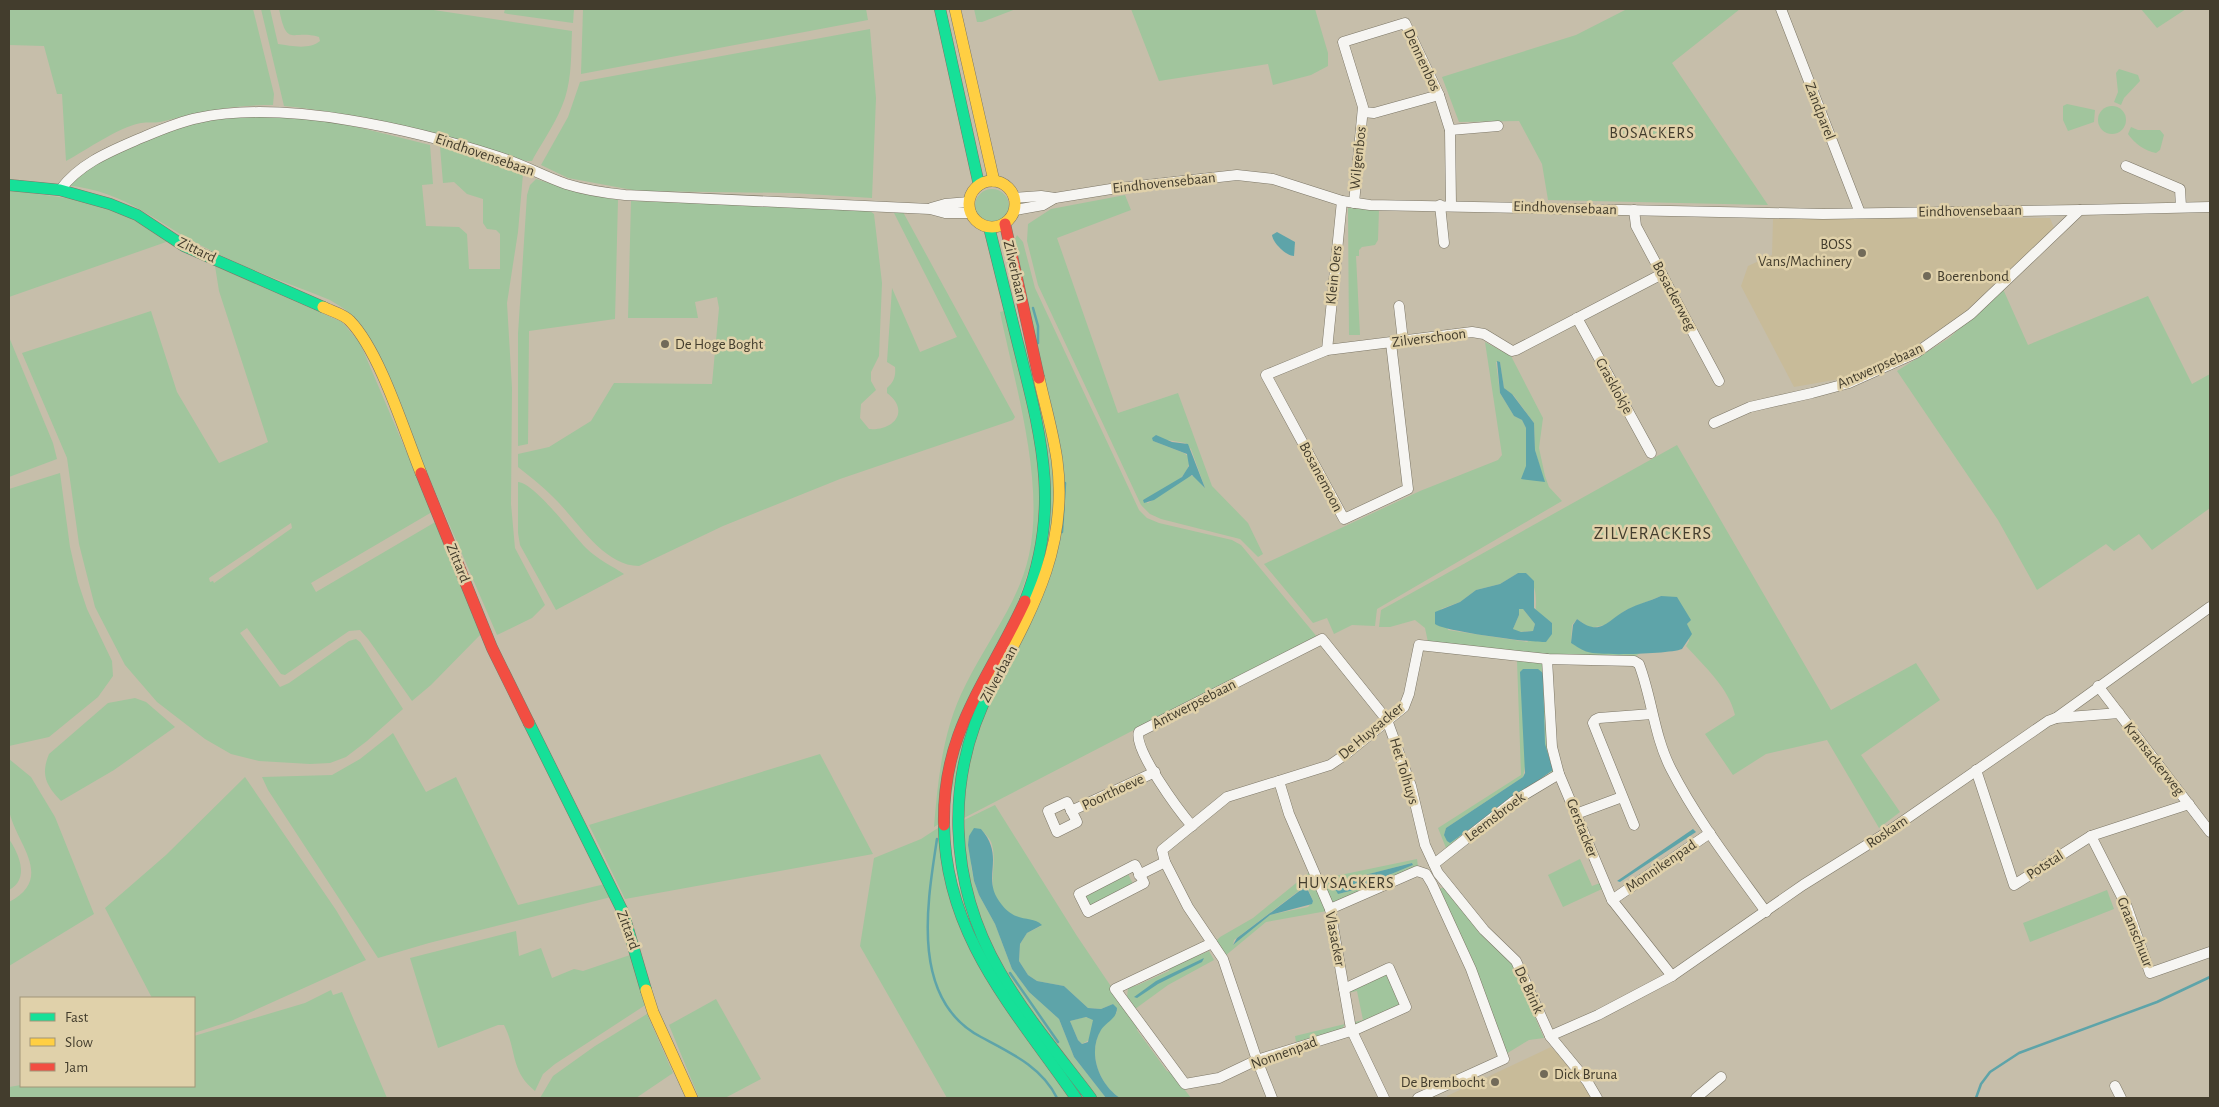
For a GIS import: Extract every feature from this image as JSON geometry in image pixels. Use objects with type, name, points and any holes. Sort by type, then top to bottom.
[{"type":"main road","points":[[940,9],[978,172],[979,185]]},
{"type":"main road","points":[[955,9],[994,181]]},
{"type":"main road","points":[[994,181],[1007,186],[1014,198],[1015,210],[1005,224],[989,227],[981,225],[970,207],[972,192],[979,185],[994,181]]},
{"type":"main road","name":"Zittard","points":[[9,184],[60,190],[110,204],[137,215],[184,246],[349,319],[365,341],[384,381],[492,648],[623,912],[653,1012],[692,1098]]},
{"type":"main road","name":"Zilverbaan","points":[[1005,224],[1057,460],[1059,494],[1052,557],[1034,608],[981,708],[967,744],[959,789],[957,840],[969,905],[983,941],[1001,973],[1091,1098]]},
{"type":"main road","name":"Zilverbaan","points":[[989,227],[1040,431],[1045,462],[1045,515],[1038,561],[1024,602],[970,703],[955,745],[946,786],[945,844],[948,870],[956,906],[981,962],[1076,1098]]},
{"type":"street","name":"Zandparel","points":[[1781,9],[1860,213]]},
{"type":"street","name":"Dennenbos","points":[[1363,112],[1343,42],[1405,23],[1438,95],[1450,130],[1451,205]]},
{"type":"street","points":[[1363,112],[1374,113],[1438,95]]},
{"type":"street","name":"Eindhovensebaan","points":[[60,190],[71,176],[82,167],[117,148],[176,123],[200,117],[269,111],[422,134],[501,158],[566,184],[600,192],[625,195],[930,208],[946,204],[970,207]]},
{"type":"street","name":"Wilgenbos","points":[[1354,203],[1363,112]]},
{"type":"street","points":[[1450,130],[1498,126]]},
{"type":"street","points":[[2126,166],[2180,189],[2181,207]]},
{"type":"street","name":"Eindhovensebaan","points":[[1015,210],[1043,204],[1056,198],[1111,188],[1237,175],[1273,179],[1354,203],[1860,213],[2080,210]]},
{"type":"street","name":"Eindhovensebaan","points":[[1014,198],[1042,196],[1056,198]]},
{"type":"street","name":"Klein Oers","points":[[1327,350],[1342,201]]},
{"type":"street","points":[[1440,205],[1444,243]]},
{"type":"street","points":[[2080,210],[2210,206]]},
{"type":"street","name":"Bosackerweg","points":[[1634,210],[1636,226],[1719,381]]},
{"type":"street","name":"Antwerpsebaan","points":[[1714,423],[1750,407],[1812,394],[1849,383],[1916,353],[1971,314],[2080,210]]},
{"type":"street","name":"Zilverschoon","points":[[1266,374],[1327,350],[1472,332],[1497,341],[1512,351],[1662,274]]},
{"type":"street","points":[[1399,306],[1403,341]]},
{"type":"street","name":"Grasklokje","points":[[1577,318],[1651,453]]},
{"type":"street","name":"Bosanemoon","points":[[1266,374],[1344,519],[1408,490],[1391,343]]},
{"type":"street","name":"Roskam","points":[[1550,1036],[1606,1011],[1672,976],[2048,721],[2056,718],[2210,607]]},
{"type":"street","name":"Antwerpsebaan","points":[[1192,826],[1167,795],[1138,742],[1139,732],[1322,639]]},
{"type":"street","name":"Het Tolhuys","points":[[1322,639],[1387,720],[1411,786],[1425,845],[1434,864]]},
{"type":"street","name":"De Huysacker","points":[[1164,862],[1162,850],[1227,797],[1330,765],[1404,707],[1409,694],[1419,645],[1547,660],[1634,660],[1640,668],[1652,714],[1671,769],[1710,833],[1766,912]]},
{"type":"street","name":"Gerstacker","points":[[1547,660],[1552,747],[1560,774],[1612,900],[1672,976]]},
{"type":"street","name":"Kransackerweg","points":[[2098,686],[2210,832]]},
{"type":"street","points":[[2056,718],[2119,713]]},
{"type":"street","points":[[1634,825],[1593,723],[1599,718],[1652,714]]},
{"type":"street","name":"Potstal","points":[[1976,770],[2014,885],[2091,836],[2189,804]]},
{"type":"street","name":"Poorthoeve","points":[[1071,811],[1155,772]]},
{"type":"street","name":"Leemsbroek","points":[[1434,864],[1514,801],[1560,774]]},
{"type":"street","name":"Vlasacker","points":[[1278,781],[1289,814],[1330,910],[1352,1029],[1384,1098]]},
{"type":"street","points":[[1576,814],[1622,797]]},
{"type":"street","points":[[2200,818],[2210,814]]},
{"type":"street","name":"Monnikenpad","points":[[1612,900],[1710,833]]},
{"type":"street","name":"Graanschuur","points":[[2091,836],[2127,907],[2150,973],[2210,952]]},
{"type":"street","points":[[1140,875],[1164,862],[1188,907],[1212,943],[1227,969],[1257,1060],[1272,1098]]},
{"type":"street","name":"De Brink","points":[[1434,864],[1443,880],[1484,930],[1516,961],[1550,1036],[1587,1081],[1597,1098]]},
{"type":"street","points":[[1135,865],[1140,875],[1144,883],[1088,912],[1079,894],[1135,865]]},
{"type":"street","points":[[1330,910],[1416,871],[1424,872],[1428,876],[1471,969],[1504,1059],[1424,1097]]},
{"type":"street","name":"Nonnenpad","points":[[1212,943],[1115,989],[1185,1084],[1219,1078],[1257,1060],[1352,1029],[1358,1029],[1406,1006],[1389,968],[1344,989]]},
{"type":"street","points":[[1696,1098],[1721,1078]]},
{"type":"street","points":[[2115,1086],[2120,1098]]},
{"type":"shaded area","points":[[2050,218],[2054,228],[1960,317],[1901,355],[1851,377],[1794,387],[1741,286],[1748,266],[1772,255],[1773,219]]},
{"type":"shaded area","name":"Dick Bruna","points":[[1551,1047],[1583,1080],[1593,1098],[1447,1098],[1447,1096]]},
{"type":"green space","points":[[10,9],[253,9],[274,94],[273,105],[229,108],[160,122],[141,123],[122,129],[66,161],[62,94],[57,94],[44,46],[9,45]]},
{"type":"green space","points":[[261,9],[270,9],[278,44],[295,46],[311,46],[320,41],[319,37],[288,33],[279,9],[427,9],[572,31],[570,73],[565,98],[555,121],[532,161],[376,121],[284,106]]},
{"type":"green space","points":[[505,9],[574,9],[573,23],[508,14],[504,13]]},
{"type":"green space","points":[[583,9],[866,9],[868,20],[581,74]]},
{"type":"green space","points":[[974,9],[1016,9],[982,22],[977,22]]},
{"type":"green space","points":[[1131,9],[1315,9],[1328,53],[1328,66],[1311,75],[1273,85],[1268,64],[1159,81]]},
{"type":"green space","points":[[1627,9],[1740,9],[1672,63],[1768,205],[1548,200],[1542,164],[1519,121],[1459,122],[1442,77],[1576,35]]},
{"type":"green space","points":[[2141,9],[2186,9],[2157,28]]},
{"type":"green space","points":[[870,29],[876,98],[872,198],[792,193],[638,191],[568,178],[541,165],[568,117],[580,82]]},
{"type":"green space","points":[[2119,69],[2138,75],[2140,81],[2124,98],[2121,105],[2114,102],[2118,92],[2116,73]]},
{"type":"green space","points":[[2067,104],[2095,110],[2094,122],[2068,131],[2063,120],[2063,106]]},
{"type":"green space","points":[[2112,106],[2122,110],[2126,120],[2122,130],[2112,134],[2102,130],[2098,120],[2102,110]]},
{"type":"green space","points":[[232,116],[325,119],[430,145],[433,184],[422,185],[426,226],[459,227],[467,234],[469,269],[500,269],[500,234],[496,230],[487,229],[483,223],[483,199],[467,194],[454,182],[443,183],[440,147],[493,161],[523,174],[518,232],[507,303],[512,388],[511,504],[515,548],[545,605],[532,618],[497,635],[375,352],[346,310],[330,300],[224,257],[191,240],[142,210],[108,194],[65,185],[84,167],[192,122]]},
{"type":"green space","points":[[2131,127],[2138,130],[2160,130],[2164,135],[2160,150],[2156,153],[2152,152],[2137,143],[2128,134]]},
{"type":"green space","points":[[536,179],[578,192],[618,200],[615,319],[529,331],[528,444],[518,446],[518,334],[527,195],[530,185]]},
{"type":"green space","points":[[992,189],[1004,194],[1009,206],[1004,218],[992,223],[980,218],[975,206],[980,194]]},
{"type":"green space","points":[[9,190],[87,201],[120,212],[169,241],[9,297]]},
{"type":"green space","points":[[1125,195],[1131,210],[1057,238],[1118,413],[1178,393],[1212,486],[1248,523],[1263,554],[1258,557],[1240,539],[1161,519],[1150,514],[1141,505],[1038,285],[1027,241],[1028,224],[1051,209]],"holes":[[[1168,440],[1185,443],[1191,449],[1205,488],[1194,476],[1189,476],[1148,503],[1143,500],[1174,484],[1186,472],[1189,465],[1189,457],[1184,453],[1153,441]]]},
{"type":"green space","points":[[631,201],[808,206],[870,211],[874,214],[882,283],[879,356],[871,372],[871,381],[876,390],[861,404],[860,418],[869,429],[886,427],[896,418],[898,412],[898,406],[887,393],[887,388],[893,381],[895,373],[895,367],[887,362],[892,288],[920,352],[957,337],[893,211],[903,212],[1015,417],[1013,420],[840,479],[723,526],[639,566],[615,559],[594,543],[550,493],[518,467],[518,454],[549,447],[591,421],[614,383],[712,384],[719,308],[717,297],[695,302],[698,318],[628,318]]},
{"type":"green space","points":[[1348,208],[1379,209],[1378,240],[1375,245],[1362,247],[1359,250],[1359,256],[1356,256],[1360,335],[1349,335]]},
{"type":"green space","points":[[1017,235],[1023,242],[1035,288],[1139,510],[1147,518],[1159,523],[1232,540],[1241,545],[1318,638],[1159,717],[960,820],[976,729],[1048,577],[1014,241]]},
{"type":"green space","points":[[215,266],[342,322],[360,343],[432,512],[311,583],[316,592],[437,521],[482,633],[431,685],[412,701],[360,630],[349,631],[285,675],[281,674],[247,628],[240,633],[280,687],[289,683],[349,641],[356,639],[360,642],[403,709],[346,757],[330,763],[310,764],[259,761],[231,754],[205,739],[157,702],[125,665],[95,607],[79,544],[67,458],[22,353],[151,311],[177,392],[219,463],[268,442],[219,291]],"holes":[[[291,523],[292,528],[214,583],[213,581],[210,582],[209,578]]]},
{"type":"green space","points":[[2003,289],[2028,345],[2148,296],[2192,384],[2210,374],[2210,508],[2152,550],[2139,534],[2114,551],[2106,544],[2037,590],[1998,520],[1897,371],[1949,338]]},
{"type":"green space","points":[[1004,311],[1038,431],[1041,535],[941,823],[934,827],[937,790],[952,718],[974,668],[1002,621],[1018,589],[1029,555],[1033,527],[1031,465],[1020,402],[1000,312]]},
{"type":"green space","points":[[9,337],[53,443],[57,459],[9,477]]},
{"type":"green space","points":[[1485,342],[1511,356],[1543,418],[1539,448],[1545,476],[1549,487],[1562,501],[1377,609],[1375,626],[1352,625],[1334,634],[1327,618],[1313,623],[1264,564],[1420,491],[1498,460],[1502,455]],"holes":[[[1496,362],[1500,362],[1504,388],[1514,396],[1534,423],[1535,450],[1544,481],[1526,470],[1526,428],[1522,420],[1514,416],[1500,393]]]},
{"type":"green space","points":[[1677,445],[1831,710],[1916,663],[1940,700],[1861,755],[1900,812],[1879,828],[1827,740],[1766,754],[1733,775],[1705,734],[1735,715],[1732,705],[1715,678],[1686,646],[1689,641],[1687,624],[1689,622],[1661,596],[1626,610],[1605,625],[1590,628],[1577,619],[1572,625],[1571,643],[1588,652],[1640,653],[1636,656],[1580,658],[1428,642],[1425,628],[1415,620],[1390,627],[1379,627],[1381,610]],"holes":[[[1518,573],[1526,573],[1534,589],[1537,611],[1552,623],[1527,642],[1448,630],[1441,609],[1460,602],[1476,590],[1500,584]]]},
{"type":"green space","points":[[60,473],[70,547],[78,582],[87,609],[112,661],[113,676],[98,697],[49,737],[9,746],[9,489]]},
{"type":"green space","points":[[518,482],[534,491],[544,500],[590,552],[624,574],[556,610],[520,545],[518,533]]},
{"type":"green space","points":[[1518,609],[1523,609],[1535,624],[1533,631],[1518,632],[1513,629],[1519,615]]},
{"type":"green space","points":[[1518,659],[1543,663],[1557,770],[1446,848],[1438,828],[1521,775]],"holes":[[[1543,673],[1545,747],[1552,765],[1551,772],[1506,802],[1460,837],[1444,835],[1446,828],[1523,777]]]},
{"type":"green space","points":[[135,698],[146,702],[175,727],[114,770],[61,801],[46,780],[45,769],[49,754],[108,703]]},
{"type":"green space","points":[[393,733],[426,792],[456,777],[518,905],[605,884],[611,897],[429,943],[378,958],[268,790],[262,777],[332,775],[360,759]]},
{"type":"green space","points":[[820,754],[873,854],[625,899],[589,825]]},
{"type":"green space","points":[[9,759],[31,777],[55,817],[94,914],[9,966],[9,902],[23,892],[30,882],[31,871],[29,859],[9,810]]},
{"type":"green space","points":[[245,777],[336,910],[366,960],[231,1021],[195,1033],[195,997],[151,997],[105,908],[166,855]]},
{"type":"green space","points":[[995,805],[1077,936],[1137,1025],[1137,1030],[1167,1071],[1172,1073],[1191,1098],[1120,1098],[1106,1085],[1097,1067],[1095,1048],[1101,1029],[1117,1012],[1113,1004],[1101,1009],[1088,1008],[1064,986],[1037,981],[1028,975],[1019,961],[1020,944],[1027,933],[1041,926],[1012,916],[996,900],[993,891],[994,855],[992,845],[981,829],[971,866],[974,881],[979,895],[995,924],[1012,969],[1029,992],[1059,1019],[1074,1057],[1106,1098],[1094,1098],[1007,977],[978,922],[960,822]]},
{"type":"green space","points":[[941,826],[942,856],[1073,1098],[947,1098],[860,946],[874,858],[921,839]]},
{"type":"green space","points":[[9,839],[19,859],[21,873],[19,880],[9,890]]},
{"type":"green space","points":[[1417,859],[1418,867],[1338,904],[1332,902],[1321,879]],"holes":[[[1412,863],[1413,865],[1343,893],[1337,882]]]},
{"type":"green space","points":[[1580,859],[1592,886],[1600,883],[1602,889],[1563,907],[1548,875]]},
{"type":"green space","points":[[1311,871],[1327,911],[1266,922],[1225,956],[1216,941],[1253,918]],"holes":[[[1304,887],[1308,889],[1313,901],[1308,907],[1269,915],[1233,945],[1234,940]]]},
{"type":"green space","points":[[1128,874],[1133,884],[1090,906],[1085,896]]},
{"type":"green space","points":[[1440,888],[1445,888],[1511,961],[1544,1038],[1529,1040],[1506,1054]]},
{"type":"green space","points":[[2107,890],[2114,909],[2030,942],[2023,923]]},
{"type":"green space","points":[[516,931],[519,956],[541,948],[552,978],[574,969],[583,971],[633,954],[647,1004],[555,1064],[543,1074],[535,1091],[521,1076],[504,1025],[498,1025],[438,1048],[410,958]]},
{"type":"green space","points":[[1209,951],[1214,960],[1168,985],[1135,1009],[1127,997],[1128,988],[1169,971],[1170,967]]},
{"type":"green space","points":[[1388,971],[1403,1005],[1356,1025],[1355,1022],[1363,1020],[1357,991],[1348,993]]},
{"type":"green space","points":[[331,990],[333,995],[342,992],[387,1098],[9,1098],[9,1087],[20,1085],[20,1087],[195,1087],[195,1036],[305,1003]]},
{"type":"green space","points":[[716,999],[761,1079],[725,1098],[699,1098],[669,1025]]},
{"type":"green space","points":[[647,1014],[673,1073],[636,1098],[540,1098],[553,1076],[595,1046]]},
{"type":"green space","points":[[1085,1017],[1092,1019],[1094,1022],[1089,1040],[1082,1044],[1078,1040],[1070,1021]]},
{"type":"green space","points":[[1345,1024],[1342,1029],[1296,1042],[1295,1036]]},
{"type":"water","points":[[1277,232],[1295,242],[1294,256],[1277,245],[1272,235]]},
{"type":"water","points":[[1497,361],[1500,362],[1504,388],[1512,394],[1534,423],[1535,450],[1545,482],[1521,479],[1526,466],[1526,428],[1522,420],[1514,416],[1500,393]]},
{"type":"water","points":[[1156,435],[1172,442],[1188,444],[1205,488],[1192,475],[1154,500],[1144,503],[1143,500],[1182,477],[1189,466],[1187,454],[1153,441],[1152,438]]},
{"type":"water","points":[[1518,573],[1526,573],[1534,581],[1534,608],[1552,623],[1552,634],[1546,642],[1507,639],[1470,633],[1435,624],[1435,612],[1460,602],[1476,590],[1500,584]],"holes":[[[1519,609],[1523,609],[1535,624],[1533,631],[1521,632],[1513,629],[1519,615]]]},
{"type":"water","points":[[1661,596],[1677,597],[1691,620],[1687,624],[1692,634],[1682,649],[1650,653],[1606,654],[1586,651],[1571,643],[1573,625],[1577,619],[1592,627],[1598,627],[1628,609]]},
{"type":"water","points":[[1523,669],[1538,669],[1543,673],[1545,744],[1553,770],[1450,843],[1444,835],[1446,828],[1523,777],[1525,773],[1520,672]]},
{"type":"water","points":[[974,828],[981,829],[988,840],[993,859],[993,886],[1002,905],[1013,915],[1034,920],[1042,925],[1027,933],[1020,944],[1019,961],[1028,975],[1037,981],[1064,986],[1088,1008],[1101,1009],[1113,1004],[1117,1008],[1117,1012],[1103,1027],[1097,1039],[1095,1058],[1097,1067],[1106,1085],[1120,1098],[1106,1098],[1074,1057],[1059,1019],[1029,992],[1012,969],[995,924],[979,895],[974,881],[968,845],[969,836]],"holes":[[[1086,1017],[1093,1020],[1088,1042],[1082,1044],[1078,1040],[1070,1021]]]},
{"type":"water","points":[[1693,829],[1696,832],[1620,882],[1617,881]]},
{"type":"water","points":[[1412,863],[1413,865],[1350,891],[1338,894],[1334,887],[1337,882]]},
{"type":"water","points":[[1306,886],[1313,901],[1312,904],[1270,915],[1233,945],[1237,938]]},
{"type":"water","points":[[1204,958],[1202,962],[1158,984],[1137,998],[1134,997],[1156,981]]},
{"type":"waterway","points":[[1033,308],[1038,326],[1038,343]]},
{"type":"waterway","points":[[1062,532],[1065,483]]},
{"type":"waterway","points":[[937,839],[930,892],[928,920],[929,949],[933,975],[943,1000],[958,1021],[1034,1069],[1051,1087],[1057,1098]]},
{"type":"waterway","points":[[1010,973],[1058,1042]]},
{"type":"waterway","points":[[1976,1098],[1981,1084],[1990,1072],[2019,1053],[2157,1002],[2210,977]]},
{"type":"traffic: fast","points":[[940,9],[979,185]]},
{"type":"traffic: fast","points":[[9,185],[60,190],[110,204],[137,215],[184,246],[323,307]]},
{"type":"traffic: fast","points":[[989,227],[1036,418],[1044,478],[1045,508],[1042,538],[1036,569],[1025,601]]},
{"type":"traffic: fast","points":[[992,686],[976,721],[966,756],[960,793],[958,829],[962,866],[970,902],[983,938],[1010,989],[1091,1098]]},
{"type":"traffic: fast","points":[[529,723],[623,912],[646,990]]},
{"type":"traffic: fast","points":[[944,825],[947,865],[957,903],[970,938],[1008,1003],[1076,1098]]},
{"type":"traffic: slow","points":[[955,9],[994,181]]},
{"type":"traffic: slow","points":[[988,181],[996,181],[1005,185],[1011,191],[1015,204],[1011,217],[1005,223],[996,227],[988,227],[979,223],[973,217],[969,208],[969,200],[973,191],[979,185],[988,181]]},
{"type":"traffic: slow","points":[[323,307],[350,321],[361,335],[381,372],[421,473]]},
{"type":"traffic: slow","points":[[992,686],[1020,632],[1044,578],[1052,551],[1057,522],[1059,492],[1057,460],[1039,378]]},
{"type":"traffic: slow","points":[[646,990],[653,1012],[692,1098]]},
{"type":"traffic: jam","points":[[1005,224],[1039,378]]},
{"type":"traffic: jam","points":[[421,473],[492,648],[529,723]]},
{"type":"traffic: jam","points":[[944,825],[945,791],[959,734],[970,708],[1025,601]]},
{"type":"place","name":"BOSS Vans/Machinery","points":[[1862,253]]},
{"type":"place","name":"Boerenbond","points":[[1927,276]]},
{"type":"place","name":"De Hoge Boght","points":[[665,344]]},
{"type":"place","name":"Dick Bruna","points":[[1544,1074]]},
{"type":"place","name":"De Brembocht","points":[[1495,1082]]},
{"type":"district","name":"BOSACKERS","points":[[1652,133]]},
{"type":"district","name":"ZILVERACKERS","points":[[1653,534]]},
{"type":"district","name":"HUYSACKERS","points":[[1346,883]]}]
